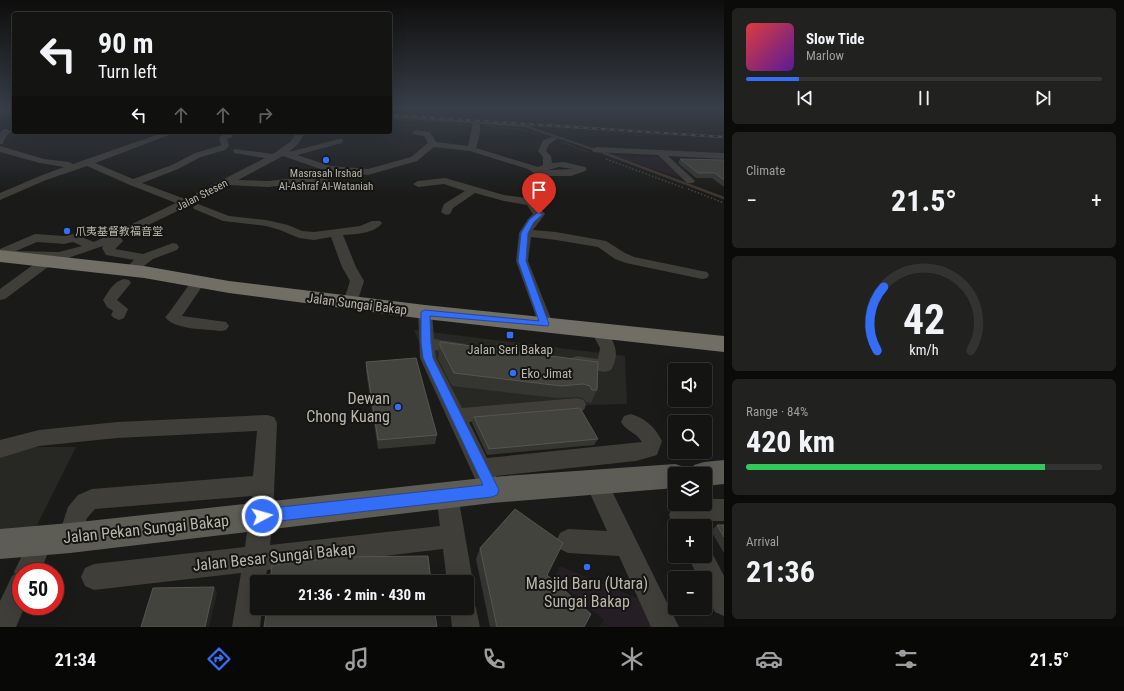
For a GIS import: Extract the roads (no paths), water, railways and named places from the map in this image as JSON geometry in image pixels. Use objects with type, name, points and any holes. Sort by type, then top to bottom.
[{"type":"highway","name":"Jalan Sungai Bakap","points":[[0,255],[39,267],[132,271]]},
{"type":"highway","name":"Jalan Sungai Bakap","points":[[0,268],[100,267],[132,271],[153,280],[188,285],[229,287],[425,312],[724,344]]},
{"type":"main road","points":[[712,473],[724,472]]},
{"type":"main road","name":"Jalan Pekan Sungai Bakap","points":[[0,544],[70,538],[447,495],[487,479],[596,482],[668,477]]},
{"type":"street","points":[[0,193],[57,167],[146,137]]},
{"type":"street","points":[[0,149],[57,167],[71,165],[83,166],[96,161],[103,156],[157,137]]},
{"type":"street","points":[[133,183],[175,167],[198,155],[222,148],[225,146],[222,139],[225,137]]},
{"type":"street","name":"Jalan Stesen","points":[[0,255],[60,256],[94,246],[183,205],[281,155],[292,146],[299,137]]},
{"type":"street","points":[[281,155],[339,141],[334,137]]},
{"type":"street","points":[[429,137],[432,144]]},
{"type":"street","points":[[471,149],[475,137]]},
{"type":"street","points":[[530,202],[535,180],[542,170],[547,156],[542,151],[546,142],[553,139]]},
{"type":"street","points":[[237,151],[281,155],[329,169],[368,172],[414,159],[432,144],[471,149],[542,170]]},
{"type":"street","points":[[0,197],[71,165],[122,149]]},
{"type":"street","points":[[0,153],[10,151]]},
{"type":"street","points":[[594,152],[663,155],[722,160]]},
{"type":"street","points":[[663,155],[690,180]]},
{"type":"street","points":[[90,164],[183,205],[186,208],[198,207],[230,192],[241,183]]},
{"type":"street","points":[[368,172],[377,183]]},
{"type":"street","points":[[228,182],[268,184],[317,179],[336,186],[345,186]]},
{"type":"street","points":[[418,184],[445,181],[504,198],[530,202],[539,214],[532,221],[525,233],[522,261],[545,324]]},
{"type":"street","points":[[446,212],[448,206],[473,190]]},
{"type":"street","points":[[198,207],[227,219],[278,226],[299,234],[314,236],[363,229],[376,223]]},
{"type":"street","points":[[525,233],[556,236],[602,244],[620,256],[631,260],[702,275]]},
{"type":"street","points":[[336,234],[349,267],[357,281],[350,303]]},
{"type":"street","points":[[114,236],[117,241],[108,248],[110,252],[132,271]]},
{"type":"street","points":[[0,255],[35,238],[64,240],[74,238],[94,246]]},
{"type":"street","name":"Jalan Stesen","points":[[94,246],[82,255],[83,259],[100,267]]},
{"type":"street","points":[[119,316],[121,309],[112,304],[110,300],[114,293],[132,271],[173,247]]},
{"type":"street","points":[[0,296],[39,267]]},
{"type":"street","points":[[188,285],[173,317],[179,321],[222,326]]},
{"type":"street","points":[[425,312],[428,358],[487,479],[650,449],[652,441],[648,433],[643,428],[631,422]]},
{"type":"street","points":[[558,360],[605,366],[608,348],[599,331]]},
{"type":"street","points":[[426,343],[473,349]]},
{"type":"street","points":[[456,416],[577,405]]},
{"type":"street","points":[[0,448],[40,438],[117,430],[267,422],[262,516],[246,627]]},
{"type":"street","points":[[596,482],[665,627]]},
{"type":"street","points":[[70,538],[79,509],[85,502],[92,499],[264,485]]},
{"type":"street","points":[[447,495],[459,575]]},
{"type":"street","points":[[683,519],[686,510],[724,510]]},
{"type":"street","name":"Jalan Besar Sungai Bakap","points":[[94,577],[454,536]]},
{"type":"street","points":[[31,563],[41,540]]},
{"type":"street","points":[[568,541],[625,544]]},
{"type":"street","points":[[704,563],[724,603]]},
{"type":"street","points":[[2,627],[12,605]]},
{"type":"street","points":[[464,615],[466,627]]},
{"type":"waterway","points":[[558,137],[607,154]]},
{"type":"waterway","points":[[604,153],[724,198]]},
{"type":"place","name":"Masrasah Irshad Al-Ashraf Al-Wataniah","points":[[326,160]]},
{"type":"place","name":"爪夷基督教福音堂","points":[[67,231]]},
{"type":"place","name":"Jalan Seri Bakap","points":[[510,335]]},
{"type":"place","name":"Eko Jimat","points":[[513,373]]},
{"type":"place","name":"Dewan Chong Kuang","points":[[398,407]]},
{"type":"place","name":"Masjid Baru (Utara) Sungai Bakap","points":[[587,567]]}]
